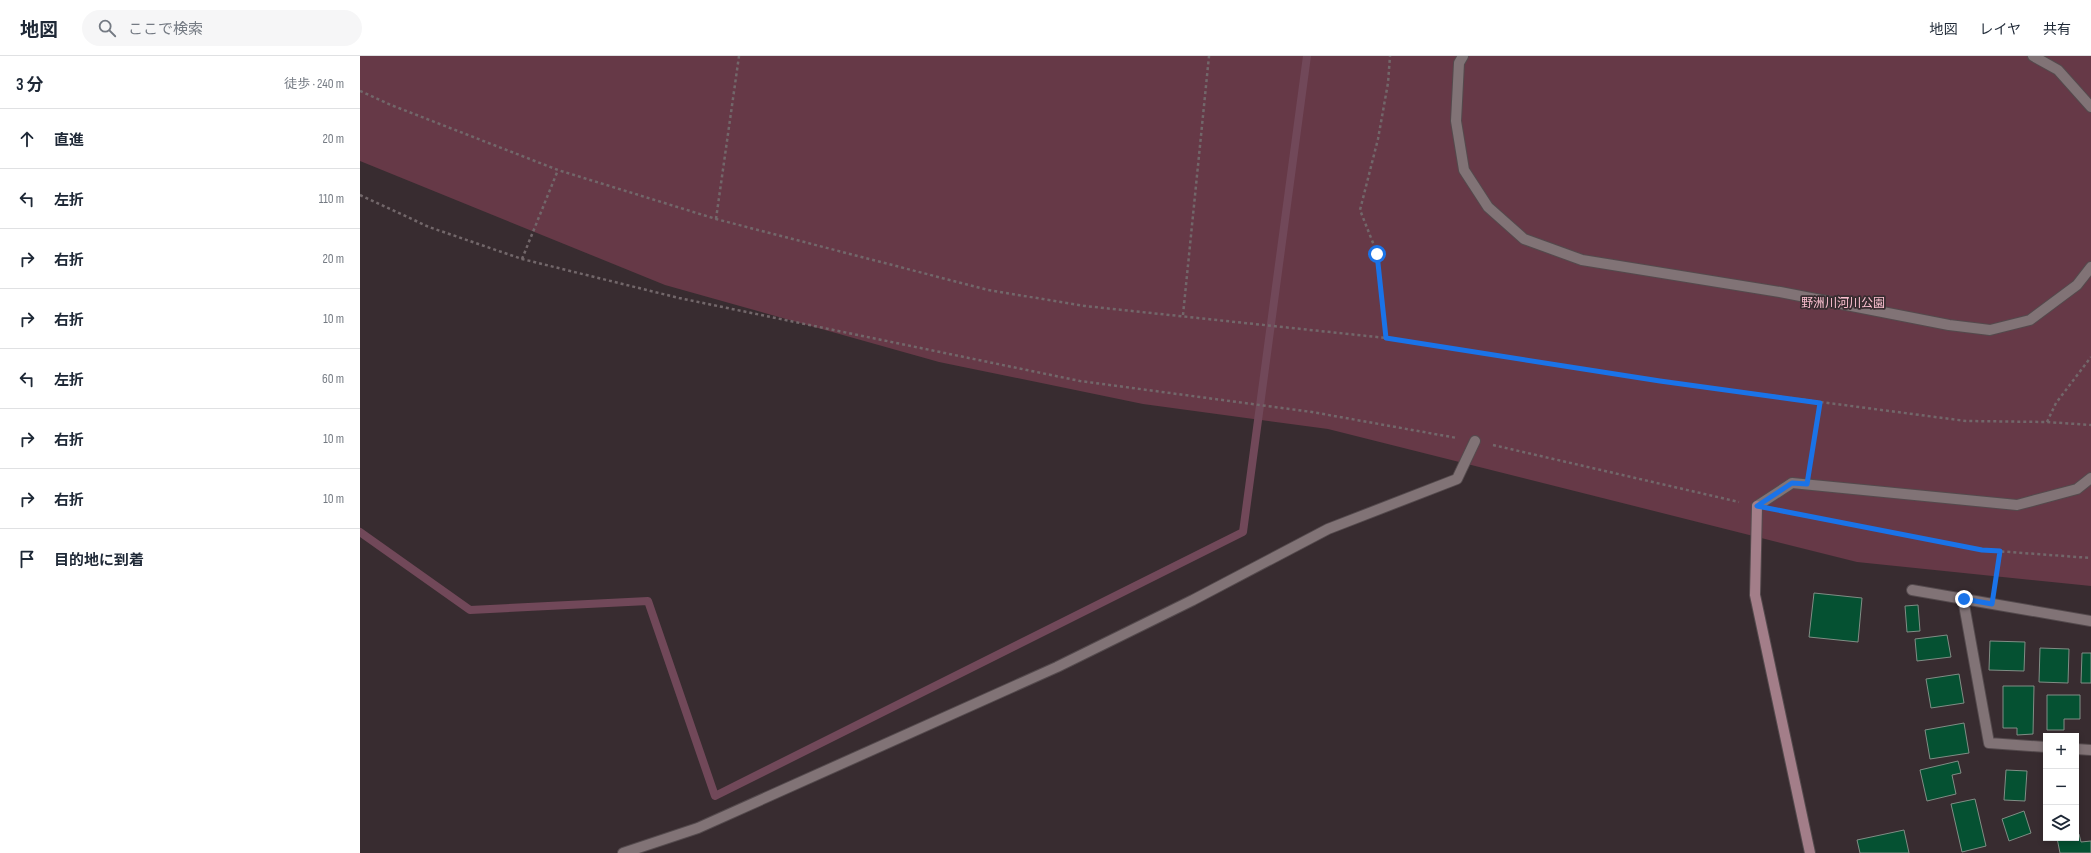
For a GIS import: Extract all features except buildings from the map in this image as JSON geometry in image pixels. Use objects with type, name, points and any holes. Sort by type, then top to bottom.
[{"type":"street","points":[[1463,56],[1459,63],[1456,122],[1464,170],[1488,207],[1524,239],[1582,260],[1780,292],[1949,325],[1990,330],[2030,320],[2077,285],[2091,267]]},
{"type":"street","points":[[2033,56],[2058,70],[2091,107]]},
{"type":"street","points":[[623,853],[698,828],[1057,667],[1192,600],[1328,529],[1457,479],[1475,441]]},
{"type":"street","points":[[1810,853],[1755,595],[1757,506],[1792,483],[2017,505],[2077,489],[2091,478]]},
{"type":"street","points":[[1912,590],[2091,621]]},
{"type":"street","points":[[1964,599],[1989,743],[2043,747]]},
{"type":"street","points":[[2079,749],[2091,750]]},
{"type":"path","points":[[716,219],[739,56]]},
{"type":"path","points":[[1183,315],[1209,56]]},
{"type":"path","points":[[1386,338],[1377,254],[1360,210],[1378,139],[1388,83],[1390,56]]},
{"type":"path","points":[[360,91],[391,105],[558,170],[716,219],[988,290],[1085,306],[1183,315],[1204,319],[1386,338],[1660,381],[1966,421],[2047,422],[2091,425]]},
{"type":"path","points":[[522,259],[558,170]]},
{"type":"path","points":[[360,196],[429,227],[522,259],[680,298],[1080,381],[1312,412],[1475,441],[1757,506],[1982,550],[2091,558]]},
{"type":"path","points":[[2047,422],[2056,403],[2091,357]]},
{"type":"path","points":[[1807,484],[1820,403]]},
{"type":"path","points":[[1992,604],[2000,551]]},
{"type":"green space","name":"野洲川河川公園","points":[[360,56],[2091,56],[2091,586],[1857,562],[1328,429],[1143,404],[939,362],[665,285],[360,161]]},
{"type":"waterway","points":[[360,532],[470,610],[648,601],[715,796],[1243,532],[1307,56]]},
{"type":"route","points":[[1377,254],[1386,338],[1660,381],[1820,403],[1807,484],[1792,483],[1757,506],[1982,550],[2000,551],[1992,604],[1964,599]]}]
